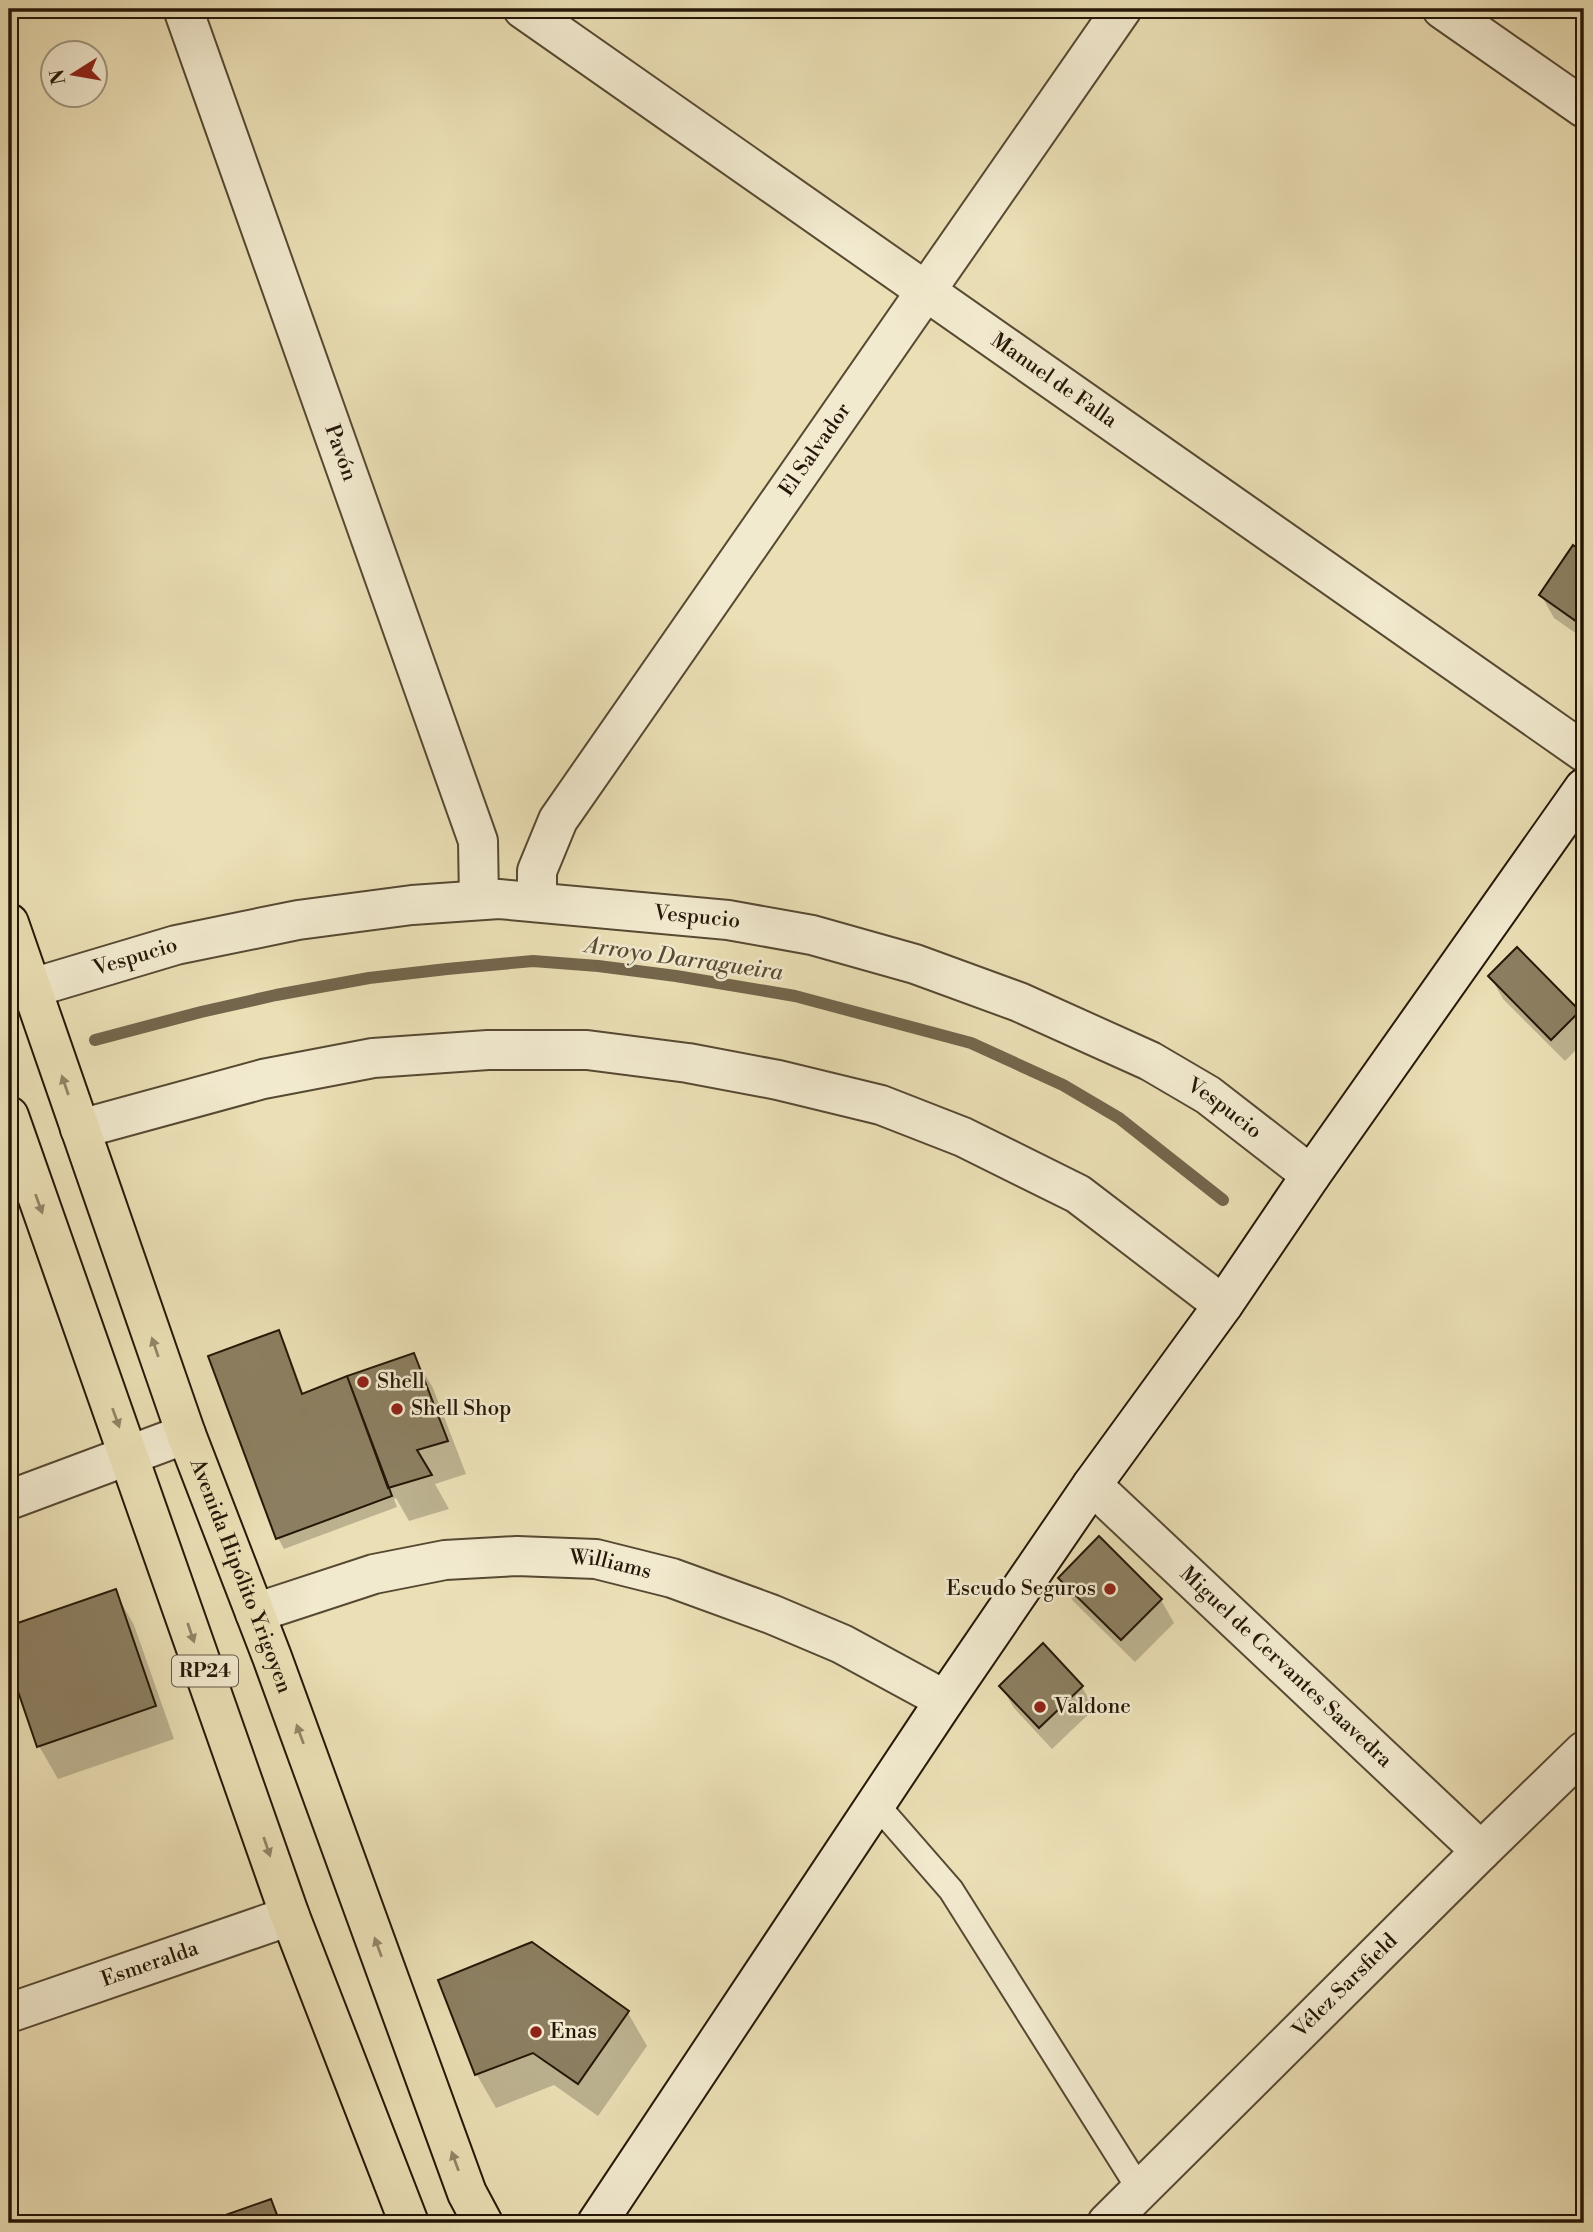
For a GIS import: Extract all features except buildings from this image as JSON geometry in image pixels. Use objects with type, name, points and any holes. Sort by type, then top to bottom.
[{"type":"main road","name":"Avenida Hipólito Yrigoyen","points":[[9,923],[186,1434],[256,1613],[467,2193],[483,2223]]},
{"type":"main road","name":"RP24","points":[[9,1116],[290,1916],[409,2223]]},
{"type":"street","name":"Pavón","points":[[183,9],[478,841],[479,900]]},
{"type":"street","name":"Manuel de Falla","points":[[523,9],[1584,752]]},
{"type":"street","name":"El Salvador","points":[[537,902],[537,871],[558,820],[1122,9]]},
{"type":"street","points":[[1442,9],[1584,108]]},
{"type":"street","points":[[597,2223],[945,1700],[1092,1485],[1223,1305],[1311,1175],[1584,788]]},
{"type":"street","name":"Vespucio","points":[[32,988],[176,945],[298,920],[412,905],[499,899],[728,920],[812,935],[915,964],[1019,1002],[1150,1061],[1208,1095],[1311,1175]]},
{"type":"street","points":[[80,1129],[263,1079],[373,1058],[488,1050],[587,1050],[688,1062],[881,1105],[963,1137],[1078,1194],[1223,1305]]},
{"type":"street","points":[[9,1500],[186,1434]]},
{"type":"street","name":"Miguel de Cervantes Saavedra","points":[[1092,1485],[1481,1851]]},
{"type":"street","name":"Williams","points":[[256,1613],[374,1574],[445,1560],[517,1556],[596,1559],[672,1578],[771,1614],[842,1644],[945,1700]]},
{"type":"street","name":"Vélez Sarsfield","points":[[1107,2223],[1584,1751]]},
{"type":"street","name":"Esmeralda","points":[[9,2013],[290,1916]]},
{"type":"lane","points":[[876,1804],[951,1890],[1140,2190]]},
{"type":"waterway","name":"Arroyo Darragueira","points":[[95,1040],[276,995],[369,978],[447,969],[533,961],[676,976],[795,996],[971,1043],[1063,1085],[1119,1118],[1223,1200]]},
{"type":"place","name":"Shell","points":[[363,1382]]},
{"type":"place","name":"Shell Shop","points":[[397,1409]]},
{"type":"place","name":"Escudo Seguros","points":[[1110,1589]]},
{"type":"place","name":"Valdone","points":[[1040,1707]]},
{"type":"place","name":"Enas","points":[[536,2032]]}]
